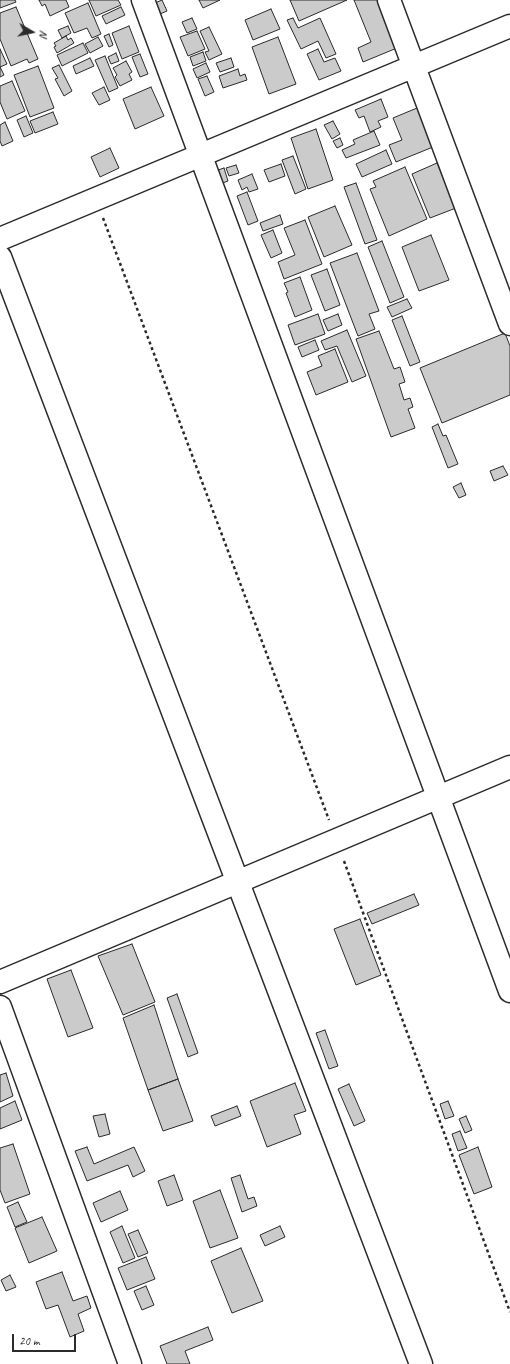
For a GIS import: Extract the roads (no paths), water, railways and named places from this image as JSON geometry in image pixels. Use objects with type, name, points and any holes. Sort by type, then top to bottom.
[{"type":"street","points":[[143,0],[510,991]]},
{"type":"street","points":[[389,0],[510,324]]},
{"type":"street","points":[[0,239],[510,26]]},
{"type":"street","points":[[0,257],[421,1364]]},
{"type":"street","points":[[0,982],[510,767]]},
{"type":"street","points":[[0,1007],[130,1364]]}]
